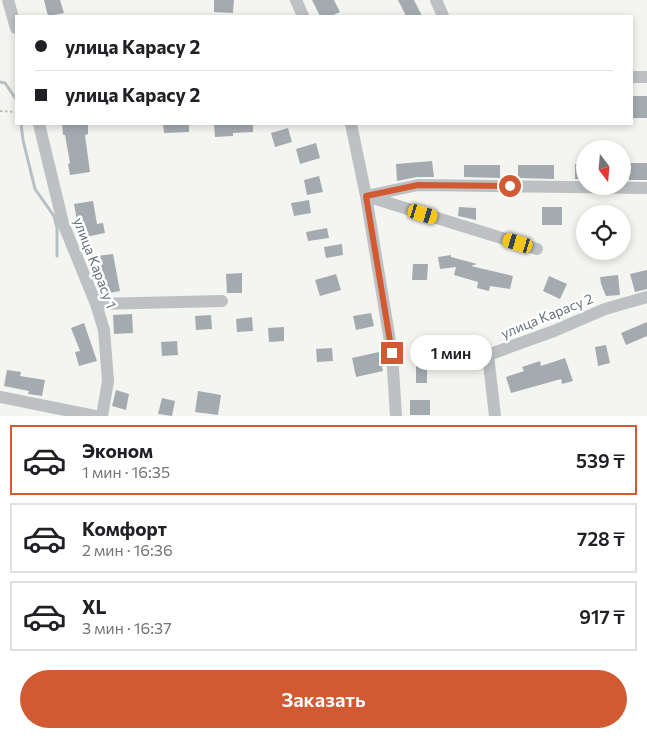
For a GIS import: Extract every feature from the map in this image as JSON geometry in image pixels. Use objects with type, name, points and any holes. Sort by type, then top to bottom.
[{"type":"street","points":[[8,0],[15,24]]},
{"type":"street","points":[[296,0],[303,15]]},
{"type":"street","points":[[436,0],[443,15]]},
{"type":"street","points":[[633,77],[647,77]]},
{"type":"street","name":"улица Карасу 1","points":[[39,125],[63,223],[96,304],[104,330],[108,381],[102,416]]},
{"type":"street","points":[[350,125],[366,196],[392,353],[396,416]]},
{"type":"street","points":[[366,196],[418,185],[647,188]]},
{"type":"street","points":[[366,196],[537,249]]},
{"type":"street","name":"улица Карасу 2","points":[[495,416],[488,356],[605,309],[647,297]]},
{"type":"street","points":[[96,304],[222,301]]},
{"type":"street","points":[[0,397],[95,416]]},
{"type":"path","points":[[0,111],[15,112]]},
{"type":"building","points":[[44,0],[60,0],[64,13],[48,15]]},
{"type":"building","points":[[214,0],[234,0],[233,13],[214,12]]},
{"type":"building","points":[[312,0],[334,0],[340,12],[333,15],[320,15]]},
{"type":"building","points":[[398,0],[414,0],[422,15],[406,15]]},
{"type":"building","points":[[633,96],[647,96],[647,118],[633,118]]},
{"type":"building","points":[[62,125],[88,125],[88,134],[85,135],[90,172],[70,175],[68,164],[70,163],[65,135],[63,135]]},
{"type":"building","points":[[163,125],[189,125],[189,132],[164,133]]},
{"type":"building","points":[[214,125],[253,125],[253,132],[233,133],[233,136],[215,137]]},
{"type":"building","points":[[288,128],[292,142],[275,147],[271,133]]},
{"type":"building","points":[[316,143],[320,158],[300,164],[296,149]]},
{"type":"building","points":[[432,161],[434,177],[417,177],[397,181],[396,164]]},
{"type":"building","points":[[631,163],[647,163],[647,180],[631,180]]},
{"type":"building","points":[[464,165],[500,165],[500,178],[464,177]]},
{"type":"building","points":[[518,165],[554,165],[554,179],[518,178]]},
{"type":"building","points":[[319,176],[323,192],[307,195],[304,180]]},
{"type":"building","points":[[309,200],[311,213],[294,216],[291,203]]},
{"type":"building","points":[[93,201],[97,224],[103,223],[105,233],[80,238],[74,204]]},
{"type":"building","points":[[459,207],[476,208],[476,220],[458,216]]},
{"type":"building","points":[[542,207],[562,207],[562,225],[542,225]]},
{"type":"building","points":[[327,228],[329,238],[308,241],[306,232]]},
{"type":"building","points":[[342,244],[343,255],[326,258],[324,247]]},
{"type":"building","points":[[113,254],[120,291],[104,294],[97,256]]},
{"type":"building","points":[[451,255],[451,257],[477,264],[471,266],[513,276],[510,289],[490,286],[489,291],[477,288],[478,282],[454,275],[456,267],[440,269],[438,257]]},
{"type":"building","points":[[413,264],[428,264],[427,280],[412,280]]},
{"type":"building","points":[[647,270],[647,289],[635,292],[630,274]]},
{"type":"building","points":[[242,273],[242,293],[227,293],[226,274]]},
{"type":"building","points":[[336,274],[341,290],[320,296],[315,280]]},
{"type":"building","points":[[618,275],[620,295],[606,296],[600,277]]},
{"type":"building","points":[[549,276],[567,284],[560,299],[543,291]]},
{"type":"building","points":[[371,313],[374,326],[356,330],[353,316]]},
{"type":"building","points":[[132,314],[133,333],[114,334],[113,315]]},
{"type":"building","points":[[211,315],[212,329],[196,330],[195,316]]},
{"type":"building","points":[[252,317],[253,331],[237,332],[236,319]]},
{"type":"building","points":[[647,322],[647,336],[626,345],[621,333]]},
{"type":"building","points":[[84,323],[97,361],[79,366],[75,352],[80,351],[71,328]]},
{"type":"building","points":[[284,327],[284,341],[269,342],[268,328]]},
{"type":"building","points":[[177,341],[178,355],[162,356],[161,342]]},
{"type":"building","points":[[427,344],[429,359],[427,359],[427,383],[416,383],[416,360],[413,361],[411,346]]},
{"type":"building","points":[[606,345],[610,363],[598,366],[595,347]]},
{"type":"building","points":[[332,348],[333,361],[317,362],[316,349]]},
{"type":"building","points":[[379,352],[383,371],[356,377],[352,358]]},
{"type":"building","points":[[565,358],[573,381],[562,384],[561,379],[511,393],[506,377],[524,371],[522,367],[540,361],[541,366]]},
{"type":"building","points":[[7,370],[21,372],[20,376],[45,380],[42,396],[28,394],[29,391],[4,386]]},
{"type":"building","points":[[116,390],[129,394],[126,410],[112,406]]},
{"type":"building","points":[[198,391],[221,395],[218,415],[195,412]]},
{"type":"building","points":[[162,398],[175,401],[172,416],[158,414]]},
{"type":"building","points":[[410,400],[430,400],[430,415],[410,415]]},
{"type":"waterway","points":[[0,82],[5,83],[15,98]]},
{"type":"waterway","points":[[21,125],[35,189],[54,216],[57,228],[57,256]]},
{"type":"route","points":[[392,353],[366,196],[418,185],[510,186]]}]
